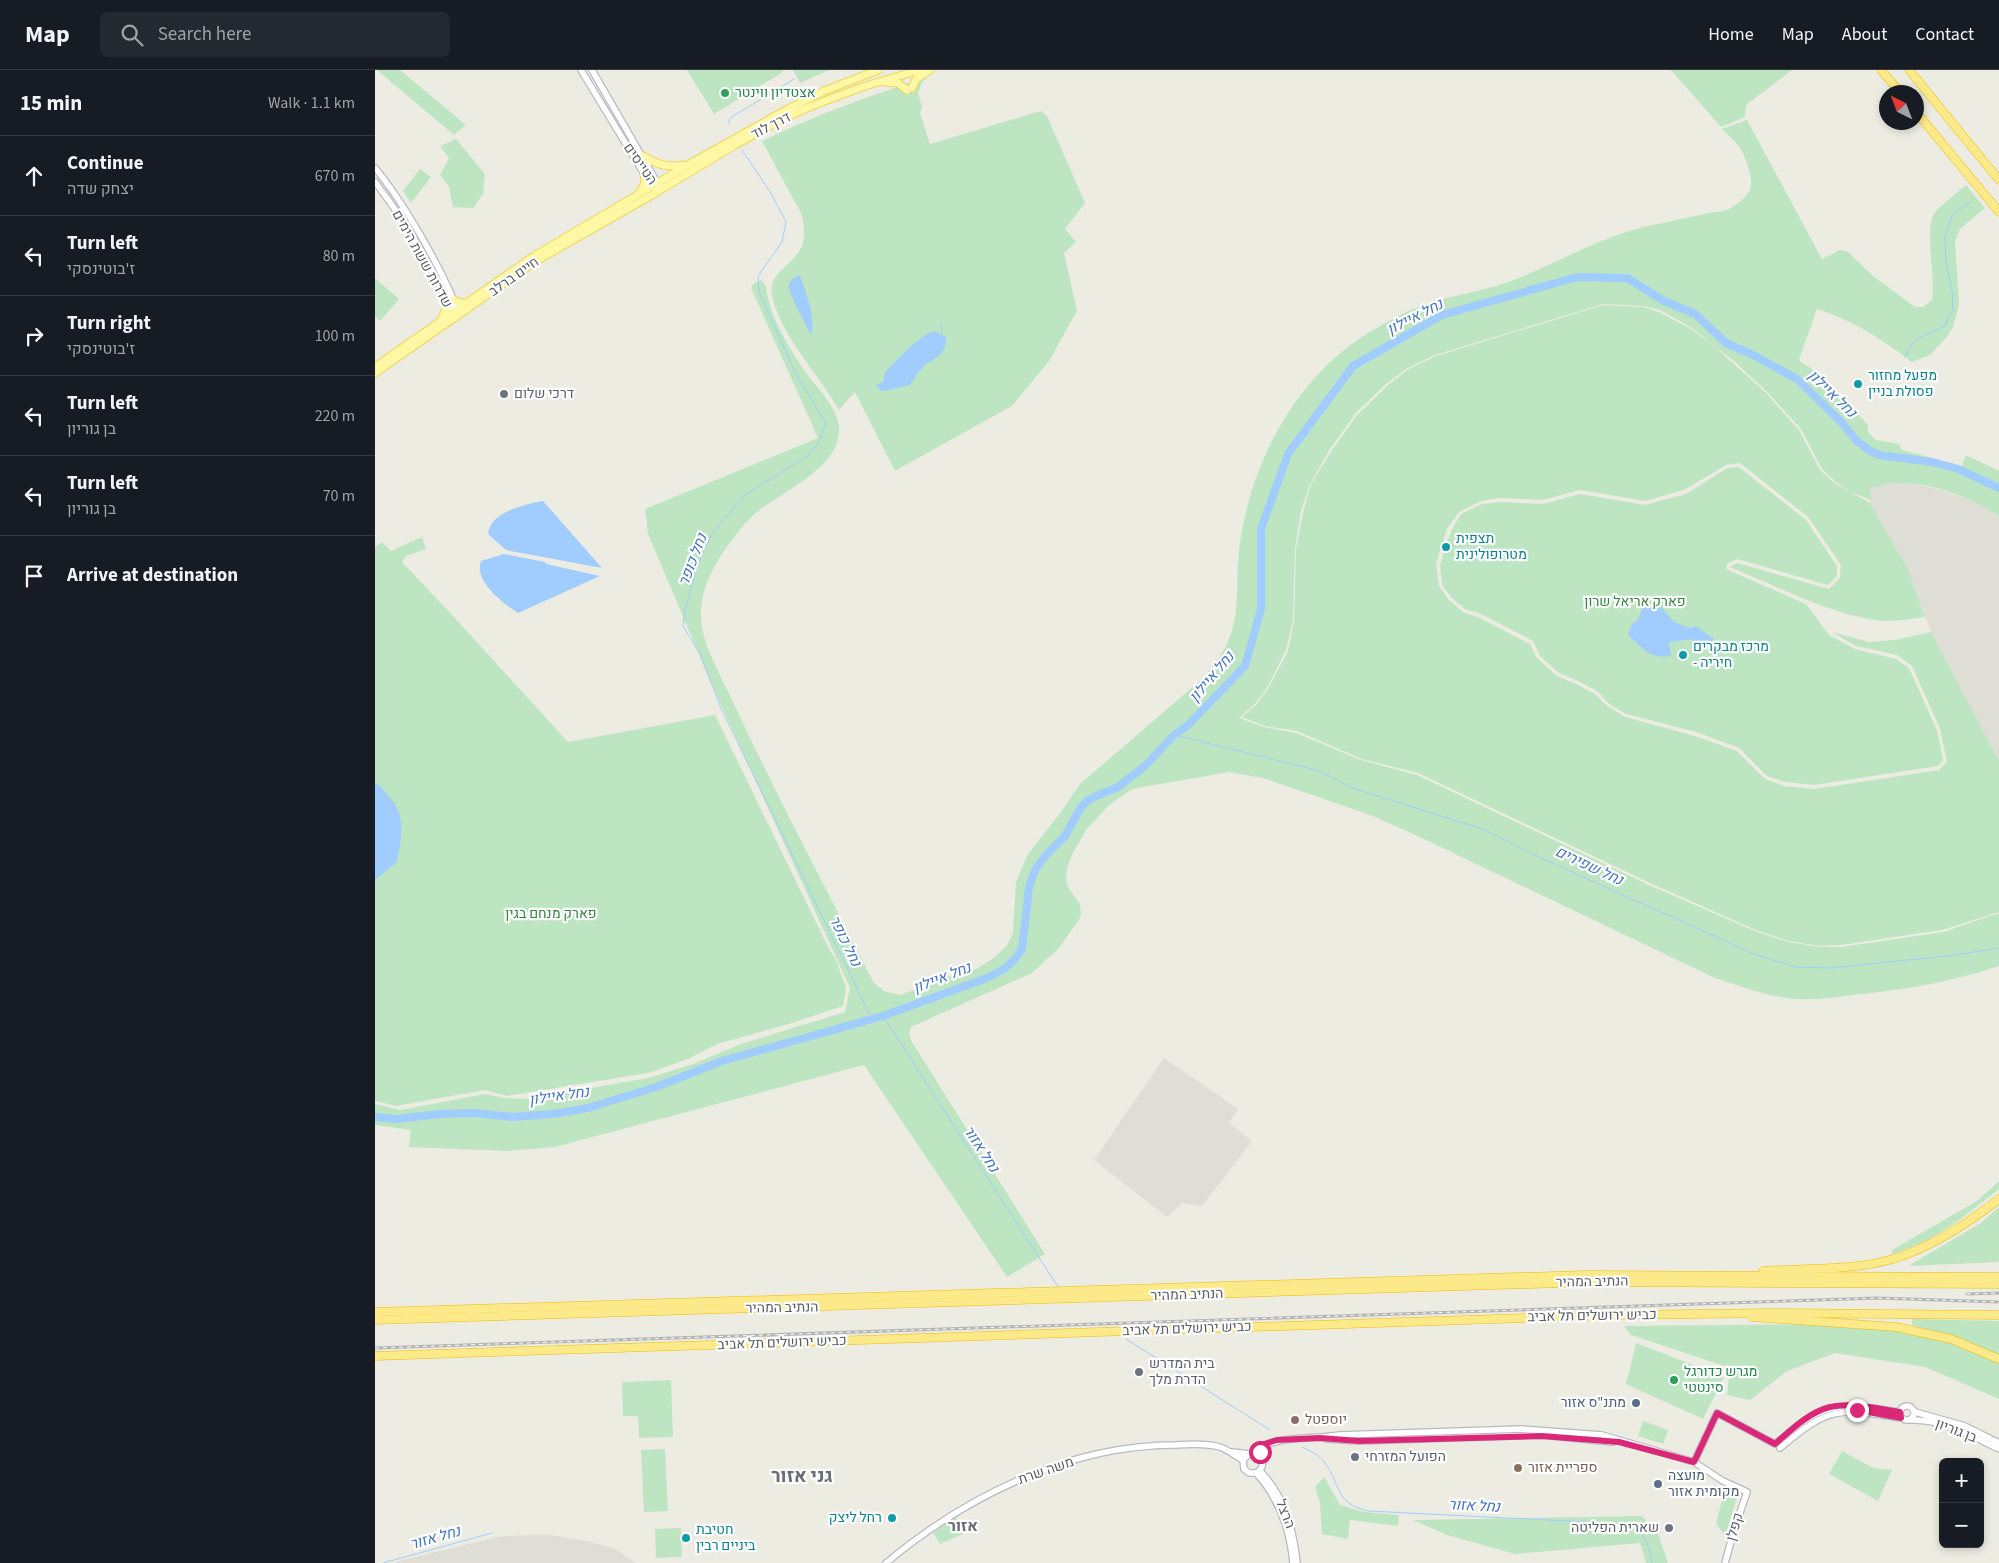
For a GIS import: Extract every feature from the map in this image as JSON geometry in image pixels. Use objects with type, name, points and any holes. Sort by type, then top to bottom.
[{"type":"highway","points":[[1881,70],[1895,85]]},
{"type":"highway","points":[[1886,70],[1896,85]]},
{"type":"highway","points":[[1909,70],[1999,180]]},
{"type":"highway","points":[[1914,70],[1981,158]]},
{"type":"highway","points":[[1924,121],[1999,212]]},
{"type":"highway","points":[[1683,1274],[1842,1266],[1892,1259],[1944,1237],[1999,1199]]},
{"type":"highway","points":[[375,1312],[1504,1277],[1683,1274],[1975,1278],[1999,1276]]},
{"type":"highway","name":"הנתיב המהיר","points":[[375,1320],[1593,1282],[1999,1284]]},
{"type":"highway","name":"כביש ירושלים תל אביב","points":[[375,1356],[1616,1315],[1808,1313],[1999,1315]]},
{"type":"highway","points":[[1699,1314],[1897,1327],[1945,1338],[1999,1359]]},
{"type":"main road","name":"דרך לוד","points":[[657,186],[693,162],[788,109],[824,91],[878,70]]},
{"type":"main road","name":"דרך לוד","points":[[657,186],[814,105],[920,70]]},
{"type":"main road","points":[[879,82],[898,83],[909,89],[918,77],[930,70]]},
{"type":"main road","points":[[643,156],[652,161],[675,167],[693,162]]},
{"type":"main road","points":[[636,196],[644,185],[644,173]]},
{"type":"main road","name":"חיים ברלב","points":[[375,373],[540,252],[636,196],[657,186]]},
{"type":"main road","name":"חיים ברלב","points":[[375,366],[438,323],[657,186]]},
{"type":"main road","points":[[438,323],[451,302],[461,304],[470,302]]},
{"type":"street","name":"הטייסים","points":[[581,70],[644,173],[657,186]]},
{"type":"street","name":"הטייסים","points":[[592,70],[643,156],[657,186]]},
{"type":"street","name":"שדרות ששת הימים","points":[[375,168],[406,210],[424,239],[455,314]]},
{"type":"street","name":"שדרות ששת הימים","points":[[375,182],[401,217],[451,302]]},
{"type":"street","points":[[1254,1455],[1263,1464],[1258,1472],[1246,1472],[1243,1460],[1254,1455],[1264,1444],[1277,1440],[1339,1435],[1521,1429],[1602,1435],[1619,1442],[1694,1462],[1717,1413],[1777,1446],[1808,1417],[1829,1407],[1853,1405],[1901,1415],[1905,1421],[1911,1420],[1915,1412],[1908,1406],[1904,1407],[1901,1415]]},
{"type":"street","name":"בן גוריון","points":[[1915,1412],[1965,1426],[1999,1443]]},
{"type":"street","name":"בן גוריון","points":[[1911,1420],[1925,1419],[1966,1433],[1999,1449]]},
{"type":"street","name":"משה שרת","points":[[886,1563],[904,1548],[962,1508],[1003,1487],[1068,1462],[1130,1447],[1165,1445],[1213,1446],[1228,1451],[1254,1455]]},
{"type":"street","name":"משה שרת","points":[[1228,1451],[1243,1460]]},
{"type":"street","name":"קפלן","points":[[1694,1462],[1723,1481],[1747,1492],[1725,1563]]},
{"type":"street","name":"הרצל","points":[[1258,1472],[1280,1507],[1287,1528],[1293,1563]]},
{"type":"street","name":"הרצל","points":[[1258,1472],[1275,1490],[1290,1520],[1297,1563]]},
{"type":"shaded area","points":[[1901,483],[1941,490],[1979,503],[1999,516],[1999,761],[1931,632],[1908,569],[1870,503],[1870,488]]},
{"type":"shaded area","points":[[1164,1058],[1238,1109],[1229,1123],[1252,1141],[1202,1206],[1182,1203],[1167,1217],[1094,1160]]},
{"type":"shaded area","points":[[550,1535],[586,1541],[613,1548],[636,1563],[391,1563],[497,1537]]},
{"type":"green space","points":[[377,70],[400,70],[466,125],[454,135]]},
{"type":"green space","name":"אצטדיון ווינטר","points":[[687,70],[782,70],[783,72],[714,114]]},
{"type":"green space","points":[[793,70],[829,70],[800,83]]},
{"type":"green space","points":[[1671,70],[1792,70],[1746,105],[1745,117],[1721,127]]},
{"type":"green space","points":[[928,77],[922,82],[918,93],[922,107],[920,113],[930,144],[1041,111],[1047,116],[1085,203],[1065,229],[1076,242],[1064,253],[1077,311],[1049,361],[1012,406],[895,471],[855,392],[839,410],[791,339],[776,309],[772,295],[774,279],[802,247],[804,223],[762,141],[844,106]]},
{"type":"green space","points":[[1747,120],[1822,259],[1840,250],[1848,252],[1873,276],[1915,307],[1923,307],[1932,300],[1933,280],[1930,231],[1934,214],[1966,185],[1985,208],[1960,229],[1955,241],[1959,304],[1953,327],[1947,337],[1930,355],[1912,362],[1867,331],[1844,319],[1817,309],[1799,360],[1818,374],[1844,399],[1868,425],[1868,432],[1876,440],[1899,444],[1902,450],[1962,466],[1966,455],[1999,471],[1999,516],[1953,493],[1920,485],[1886,484],[1870,488],[1871,500],[1851,492],[1837,483],[1822,469],[1801,429],[1767,392],[1735,362],[1692,328],[1660,310],[1643,306],[1603,304],[1435,355],[1406,369],[1386,384],[1356,413],[1330,449],[1310,484],[1301,511],[1295,549],[1293,621],[1286,650],[1267,688],[1255,704],[1239,718],[1264,727],[1296,733],[1361,760],[1417,775],[1649,885],[1757,932],[1788,942],[1820,947],[1841,947],[1943,932],[1999,913],[1999,966],[1927,985],[1817,999],[1781,997],[1748,989],[1715,978],[1373,816],[1263,778],[1229,772],[1132,789],[1108,806],[1086,830],[1067,868],[1066,879],[1068,887],[1080,904],[1081,913],[1079,920],[1058,949],[1032,973],[911,1027],[909,1034],[912,1042],[1045,1254],[1007,1277],[864,1065],[555,1147],[507,1151],[409,1147],[411,1130],[375,1125],[375,1104],[400,1110],[485,1094],[505,1098],[529,1099],[648,1078],[693,1064],[741,1044],[845,1012],[850,988],[712,685],[648,534],[645,509],[818,438],[751,288],[754,283],[761,280],[766,286],[774,318],[802,367],[832,406],[839,424],[839,433],[836,446],[818,469],[753,516],[726,547],[711,573],[704,592],[701,610],[703,634],[712,658],[767,773],[874,983],[884,991],[900,995],[951,976],[974,970],[991,960],[1006,947],[1013,933],[1016,882],[1028,854],[1080,784],[1202,679],[1217,661],[1227,645],[1233,629],[1236,614],[1240,543],[1246,511],[1255,480],[1268,449],[1284,420],[1302,393],[1324,369],[1348,347],[1375,329],[1420,306],[1516,279],[1632,230],[1731,208],[1748,193],[1751,181],[1747,163],[1740,148],[1722,129]]},
{"type":"green space","points":[[456,139],[485,174],[483,194],[473,208],[453,207],[449,187],[440,175],[449,158],[440,146]]},
{"type":"green space","points":[[420,169],[431,177],[411,203],[403,191]]},
{"type":"green space","points":[[375,278],[399,299],[380,321],[375,317]]},
{"type":"green space","points":[[1603,305],[1643,307],[1659,312],[1691,329],[1712,344],[1766,393],[1799,430],[1820,470],[1836,484],[1870,503],[1908,569],[1925,617],[1883,621],[1845,613],[1805,599],[1730,567],[1737,563],[1829,589],[1840,578],[1841,565],[1808,517],[1740,463],[1726,465],[1684,490],[1645,501],[1580,490],[1543,500],[1500,498],[1481,501],[1459,512],[1447,529],[1436,564],[1439,586],[1449,600],[1463,612],[1480,618],[1530,644],[1537,658],[1557,676],[1595,694],[1606,705],[1625,717],[1695,736],[1737,751],[1765,779],[1784,786],[1814,789],[1939,770],[1947,762],[1940,729],[1912,666],[1897,655],[1856,646],[1832,632],[1869,642],[1894,640],[1931,632],[1999,761],[1999,912],[1942,930],[1841,945],[1820,946],[1789,941],[1758,931],[1650,883],[1418,773],[1362,759],[1297,731],[1265,726],[1242,717],[1256,705],[1268,689],[1288,651],[1294,621],[1296,549],[1311,484],[1357,415],[1407,370],[1436,356]]},
{"type":"green space","name":"פארק אריאל שרון","points":[[1739,467],[1806,520],[1837,566],[1837,576],[1828,585],[1737,559],[1727,564],[1726,569],[1806,604],[1829,635],[1855,649],[1896,659],[1909,668],[1937,730],[1943,760],[1938,766],[1814,785],[1785,782],[1767,776],[1739,748],[1696,732],[1626,714],[1608,703],[1597,691],[1559,673],[1540,656],[1533,641],[1481,614],[1465,609],[1452,598],[1442,585],[1440,565],[1451,531],[1461,514],[1482,504],[1500,502],[1543,504],[1580,494],[1645,505],[1686,494],[1727,468]]},
{"type":"green space","name":"פארק מנחם בגין","points":[[422,537],[426,549],[406,556],[402,562],[568,742],[715,715],[836,960],[846,988],[843,1006],[789,1024],[717,1044],[688,1059],[648,1073],[507,1096],[485,1090],[396,1106],[375,1101],[375,547],[382,542],[391,551]]},
{"type":"green space","points":[[1999,1181],[1999,1189],[1949,1227],[1921,1243],[1892,1254],[1892,1250],[1977,1201]]},
{"type":"green space","points":[[1999,1207],[1999,1262],[1908,1266],[1981,1223]]},
{"type":"green space","points":[[1912,1319],[1999,1321],[1999,1356],[1976,1345],[1912,1325]]},
{"type":"green space","points":[[1816,1324],[1906,1333],[1929,1337],[1970,1350],[1999,1363],[1999,1399],[1925,1367],[1835,1353],[1787,1371],[1750,1400],[1727,1395],[1730,1368],[1631,1335],[1624,1326]]},
{"type":"green space","name":"מגרש כדורגל סינטטי","points":[[1636,1343],[1724,1377],[1703,1419],[1626,1384]]},
{"type":"green space","points":[[671,1380],[673,1437],[639,1438],[638,1416],[623,1416],[622,1382]]},
{"type":"green space","points":[[1643,1421],[1668,1430],[1663,1444],[1638,1436]]},
{"type":"green space","points":[[665,1449],[668,1511],[644,1512],[641,1450]]},
{"type":"green space","points":[[1842,1451],[1873,1468],[1892,1470],[1878,1501],[1829,1474]]},
{"type":"green space","points":[[1324,1477],[1340,1505],[1364,1512],[1399,1515],[1398,1526],[1350,1520],[1348,1539],[1322,1534],[1320,1503],[1315,1487]]},
{"type":"green space","points":[[1726,1486],[1739,1491],[1725,1537],[1716,1523]]},
{"type":"green space","points":[[1642,1516],[1659,1536],[1668,1563],[1646,1563],[1640,1543],[1515,1554],[1447,1535],[1413,1520]]},
{"type":"green space","points":[[956,1517],[963,1534],[940,1544],[933,1533]]},
{"type":"green space","points":[[681,1528],[682,1557],[656,1558],[655,1529]]},
{"type":"water","points":[[800,275],[813,322],[811,335],[788,286],[793,278]]},
{"type":"water","points":[[934,331],[946,337],[946,343],[939,356],[923,366],[910,385],[881,391],[876,385],[883,382],[885,372],[913,344]]},
{"type":"water","points":[[543,501],[602,568],[506,550],[488,534],[490,526],[495,520],[509,510]]},
{"type":"water","points":[[504,554],[600,576],[518,613],[491,591],[481,576],[481,561]]},
{"type":"water","points":[[1659,604],[1674,622],[1690,628],[1696,626],[1714,639],[1695,652],[1693,639],[1669,642],[1671,656],[1657,656],[1647,652],[1628,635],[1632,624],[1638,620],[1643,606],[1653,607]]},
{"type":"water","points":[[375,784],[382,788],[398,810],[401,834],[397,862],[375,880]]},
{"type":"waterway","name":"נחל כופר","points":[[729,124],[730,118],[794,79]]},
{"type":"waterway","name":"נחל כופר","points":[[742,150],[771,193],[786,222],[782,242],[758,276],[759,292],[795,372],[825,422],[820,440],[809,455],[744,496],[713,532],[702,554],[694,577],[685,610],[683,626],[700,654],[721,708],[872,1019]]},
{"type":"waterway","points":[[1905,357],[1912,344],[1920,337],[1944,327],[1953,309],[1952,291],[1946,262],[1945,237],[1952,215],[1969,203]]},
{"type":"waterway","name":"נחל איילון","points":[[375,1117],[396,1119],[440,1114],[474,1113],[512,1117],[553,1114],[588,1108],[656,1087],[722,1061],[883,1016],[987,978],[1004,969],[1022,949],[1029,887],[1035,870],[1046,855],[1065,836],[1080,809],[1087,801],[1118,787],[1146,765],[1245,666],[1261,609],[1261,529],[1288,454],[1353,366],[1442,315],[1577,277],[1627,278],[1664,301],[1695,314],[1726,343],[1755,356],[1797,379],[1842,423],[1856,440],[1870,451],[1879,455],[1932,462],[1958,469],[1999,488]]},
{"type":"waterway","points":[[941,323],[942,334]]},
{"type":"waterway","points":[[1822,403],[1833,395]]},
{"type":"waterway","name":"נחל שפירים","points":[[1174,735],[1316,770],[1356,789],[1485,830],[1530,853],[1754,954],[1796,967],[1832,968],[1955,955],[1999,948]]},
{"type":"waterway","name":"נחל אזור","points":[[883,1016],[1058,1287]]},
{"type":"waterway","name":"נחל אזור","points":[[1126,1339],[1270,1430]]},
{"type":"waterway","name":"נחל אזור","points":[[1302,1447],[1323,1460],[1343,1498],[1349,1503],[1368,1511],[1628,1524],[1642,1535],[1652,1563]]},
{"type":"waterway","name":"נחל אזור","points":[[383,1563],[492,1533]]},
{"type":"railway","points":[[1967,1294],[1999,1293]]},
{"type":"railway","points":[[375,1348],[1878,1298],[1999,1302]]},
{"type":"place","name":"אצטדיון ווינטר","points":[[725,93]]},
{"type":"place","name":"מפעל מחזור פסולת בניין","points":[[1858,384]]},
{"type":"place","name":"דרכי שלום","points":[[504,394]]},
{"type":"place","name":"תצפית מטרופולינית","points":[[1446,547]]},
{"type":"place","name":"מרכז מבקרים - חיריה","points":[[1683,655]]},
{"type":"place","name":"בית המדרש הדרת מלך","points":[[1139,1372]]},
{"type":"place","name":"מגרש כדורגל סינטטי","points":[[1674,1380]]},
{"type":"place","name":"מתנ\"ס אזור","points":[[1636,1403]]},
{"type":"place","name":"יוספטל","points":[[1295,1420]]},
{"type":"place","name":"הפועל המזרחי","points":[[1355,1457]]},
{"type":"place","name":"ספריית אזור","points":[[1518,1468]]},
{"type":"place","name":"מועצה מקומית אזור","points":[[1658,1484]]},
{"type":"place","name":"רחל ליצק","points":[[892,1518]]},
{"type":"place","name":"שארית הפליטה","points":[[1669,1528]]},
{"type":"place","name":"חטיבת ביניים רבין","points":[[686,1538]]},
{"type":"district","name":"גני אזור","points":[[802,1476]]},
{"type":"district","name":"אזור","points":[[963,1526]]},
{"type":"route","points":[[1260,1452],[1264,1444],[1277,1440],[1320,1438],[1359,1441],[1542,1436],[1619,1442],[1694,1462],[1717,1413],[1775,1444],[1808,1417],[1829,1407],[1853,1405],[1900,1412],[1901,1418],[1857,1410]]}]
